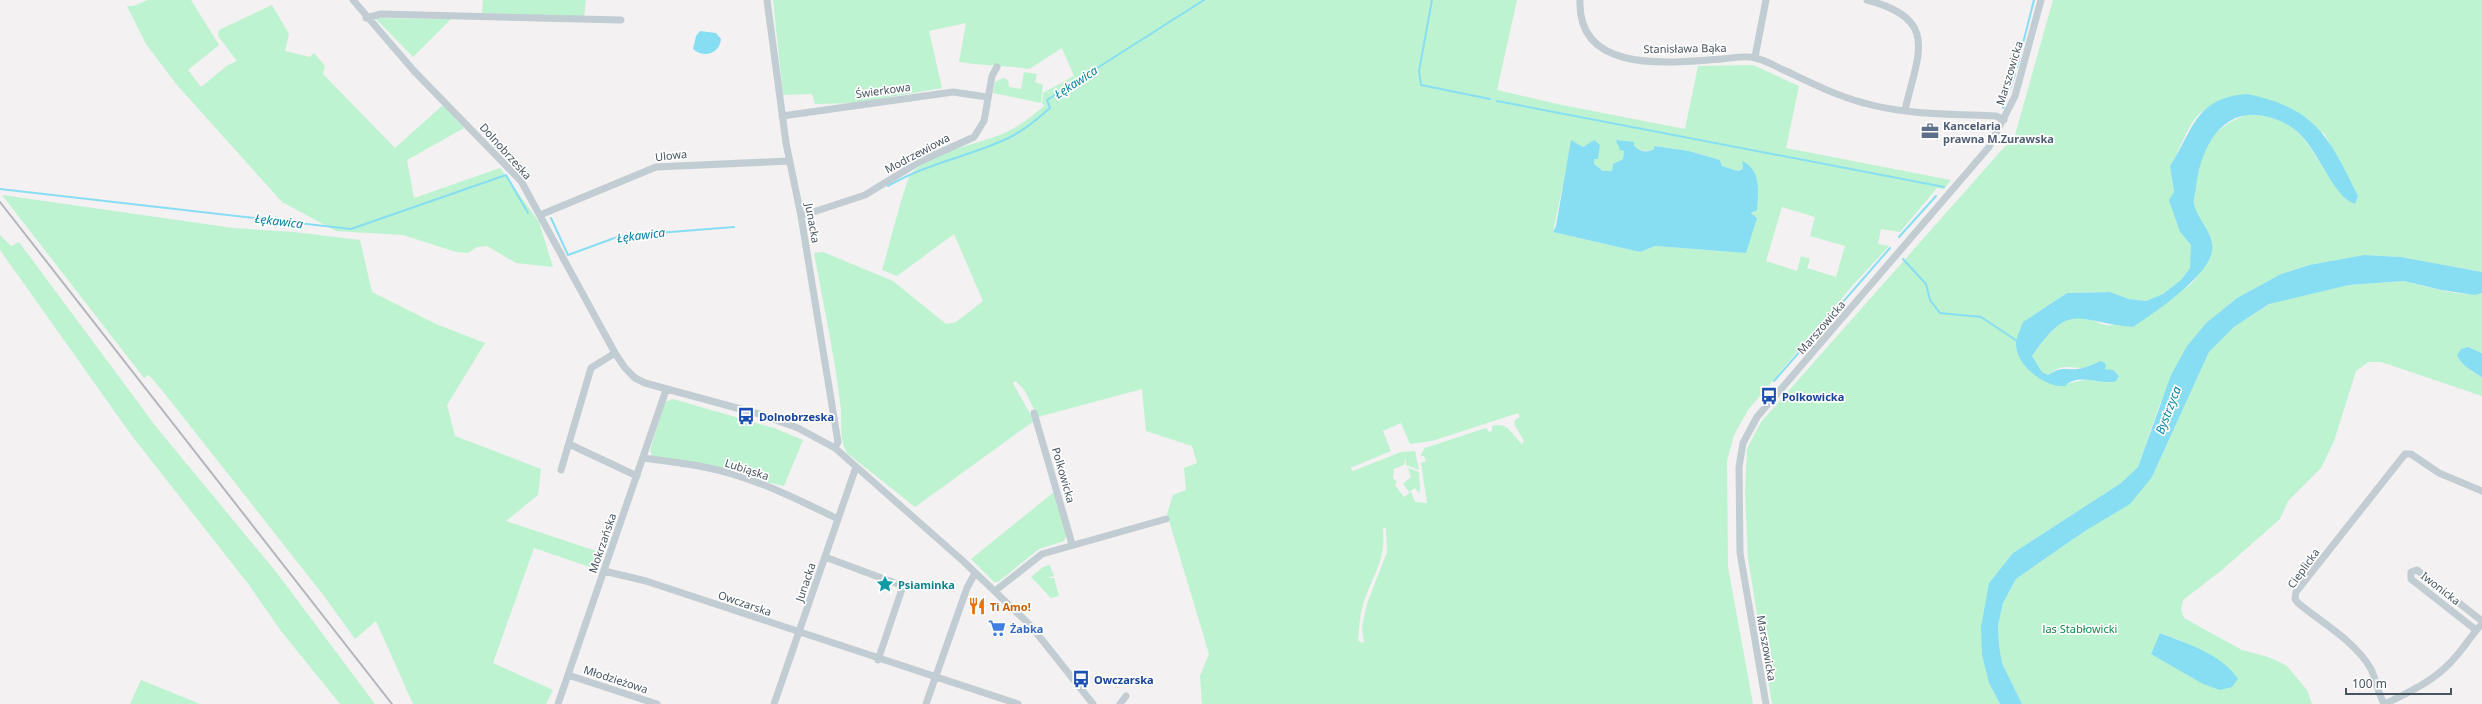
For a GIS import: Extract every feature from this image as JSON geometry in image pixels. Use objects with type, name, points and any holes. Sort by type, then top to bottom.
[{"type":"street","name":"Dolnobrzeska","points":[[353,0],[366,18],[414,71],[521,181],[615,353],[634,378],[666,390],[764,416],[798,428],[835,448],[995,591],[1031,626],[1093,704]]},
{"type":"street","name":"Junacka","points":[[767,0],[789,161],[801,216],[838,442],[835,448]]},
{"type":"street","name":"Stanisława Bąka","points":[[1580,0],[1581,16],[1586,30],[1600,47],[1615,56],[1662,61],[1755,57]]},
{"type":"street","points":[[1766,0],[1755,57],[1828,90],[1863,103],[1906,110],[1996,116],[2004,120]]},
{"type":"street","points":[[1867,0],[1900,11],[1911,20],[1918,31],[1919,43],[1906,110]]},
{"type":"street","name":"Marszowicka","points":[[1766,704],[1740,554],[1738,474],[1743,443],[1756,417],[1989,147],[2015,96],[2041,0]]},
{"type":"street","points":[[366,18],[381,14],[621,20]]},
{"type":"street","name":"Modrzewiowa","points":[[801,216],[865,195],[919,162],[974,137],[984,121],[992,76],[997,67]]},
{"type":"street","name":"Świerkowa","points":[[782,116],[953,92],[988,97]]},
{"type":"street","name":"Ulowa","points":[[540,215],[656,167],[789,161]]},
{"type":"street","points":[[561,470],[591,368],[615,353]]},
{"type":"street","name":"Mokrzańska","points":[[558,704],[666,390]]},
{"type":"street","name":"Polkowicka","points":[[1034,413],[1072,544]]},
{"type":"street","points":[[569,444],[637,476]]},
{"type":"street","name":"Cieplicka","points":[[2384,704],[2365,660],[2345,641],[2299,604],[2295,595],[2401,457],[2405,454],[2411,454],[2439,473],[2482,491]]},
{"type":"street","name":"Lubiąska","points":[[643,458],[705,467],[743,478],[784,493],[838,519]]},
{"type":"street","name":"Junacka","points":[[774,704],[856,467]]},
{"type":"street","points":[[995,591],[1034,558],[1072,544],[1166,519]]},
{"type":"street","points":[[825,557],[903,586],[878,660]]},
{"type":"street","name":"Iwonicka","points":[[2476,630],[2412,579],[2411,572],[2417,570],[2482,622]]},
{"type":"street","name":"Owczarska","points":[[604,571],[646,581],[878,660],[1018,704]]},
{"type":"street","points":[[926,704],[967,588],[975,573]]},
{"type":"street","points":[[2384,704],[2414,690],[2449,664],[2482,622]]},
{"type":"street","name":"Młodzieżowa","points":[[568,675],[657,704]]},
{"type":"street","points":[[1120,704],[1126,696]]},
{"type":"green space","points":[[148,0],[191,0],[219,45],[188,70],[201,87],[228,65],[237,61],[218,36],[219,30],[272,5],[289,34],[285,51],[310,57],[314,53],[325,66],[323,74],[395,148],[443,105],[464,128],[407,160],[414,198],[500,168],[539,222],[553,267],[516,263],[487,246],[477,247],[468,253],[456,252],[403,235],[336,231],[282,202],[177,85],[146,44],[127,6],[133,6]]},
{"type":"green space","points":[[483,0],[586,0],[584,17],[482,13]]},
{"type":"green space","points":[[773,0],[1517,0],[1497,90],[1562,105],[1685,129],[1698,66],[1753,65],[1799,86],[1786,148],[1951,180],[1944,189],[1937,188],[1900,232],[1881,229],[1878,244],[1889,246],[1853,285],[1748,410],[1734,435],[1727,461],[1728,567],[1753,704],[1202,704],[1200,676],[1209,654],[1167,514],[1173,495],[1186,490],[1184,468],[1197,463],[1192,446],[1146,431],[1142,389],[1038,417],[1025,391],[1016,381],[1013,383],[1034,421],[915,507],[847,453],[844,447],[841,428],[841,408],[838,383],[814,253],[823,252],[893,281],[946,324],[956,322],[983,301],[954,234],[897,276],[882,270],[908,180],[911,174],[919,166],[929,160],[951,150],[987,140],[1004,133],[1022,123],[1045,105],[1042,104],[1043,93],[1074,76],[1062,48],[1029,69],[959,62],[966,23],[929,31],[942,88],[855,103],[815,104],[812,94],[783,95]],"holes":[[[1616,140],[1626,142],[1644,151],[1654,149],[1654,146],[1689,151],[1720,160],[1722,166],[1738,171],[1743,169],[1742,162],[1753,211],[1746,253],[1655,246],[1640,252],[1553,232],[1572,141],[1583,147],[1594,141],[1598,159],[1594,159],[1594,164],[1603,171],[1612,171],[1613,164],[1623,159],[1624,151]],[[1782,207],[1815,217],[1810,236],[1845,246],[1836,277],[1807,268],[1810,259],[1801,256],[1797,271],[1766,261]],[[1518,413],[1520,417],[1515,420],[1514,424],[1524,441],[1522,444],[1506,427],[1497,425],[1492,426],[1492,431],[1489,432],[1486,428],[1425,448],[1421,456],[1424,456],[1426,461],[1421,463],[1427,503],[1415,502],[1411,492],[1404,497],[1395,485],[1397,482],[1393,478],[1394,469],[1404,465],[1406,458],[1406,465],[1419,470],[1415,451],[1401,452],[1353,471],[1350,468],[1391,451],[1383,431],[1401,423],[1410,444],[1432,441]],[[1383,528],[1386,528],[1387,552],[1367,604],[1362,627],[1364,643],[1358,641],[1362,610],[1381,557]]]},
{"type":"green space","points":[[2053,0],[2482,0],[2482,272],[2401,257],[2364,255],[2308,265],[2281,274],[2237,298],[2206,323],[2187,346],[2159,406],[2138,467],[2121,483],[2013,553],[1989,583],[1989,683],[2000,704],[1772,704],[1748,559],[1745,493],[1747,449],[1761,422],[2015,135]],"holes":[[[2216,102],[2262,115],[2249,114],[2224,126],[2216,134],[2203,154],[2199,166],[2196,178],[2194,202],[2195,209],[2210,236],[2212,249],[2209,257],[2194,281],[2185,289],[2120,323],[2110,325],[2087,318],[2078,317],[2069,319],[2048,334],[2032,356],[2042,372],[2048,375],[2059,368],[2082,368],[2092,366],[2097,363],[2104,369],[2111,383],[2088,379],[2058,386],[2023,361],[2023,322],[2067,293],[2110,292],[2129,299],[2146,301],[2164,294],[2181,280],[2190,268],[2192,255],[2191,245],[2180,232],[2170,166],[2193,121],[2200,113]],[[2281,121],[2324,133],[2358,196],[2355,204],[2345,199],[2341,194],[2301,136],[2292,127]]]},
{"type":"green space","points":[[375,18],[451,19],[413,57]]},
{"type":"green space","points":[[1024,72],[1037,74],[1035,82],[1043,85],[1041,103],[993,93],[995,82],[1003,78],[1008,80],[1009,87],[1021,89]]},
{"type":"green space","points":[[2,195],[233,228],[294,232],[360,240],[372,292],[436,324],[485,343],[447,405],[455,436],[541,469],[538,495],[506,521],[602,553],[596,569],[534,548],[493,663],[553,690],[546,704],[413,704],[376,621],[355,639],[324,596],[165,394],[149,375],[144,378]]},
{"type":"green space","points":[[0,235],[11,246],[19,242],[157,428],[277,573],[375,704],[340,704],[281,631],[249,585],[132,436],[0,250]]},
{"type":"green space","name":"las Stabłowicki","points":[[2404,281],[2453,293],[2482,293],[2482,353],[2468,347],[2471,371],[2482,377],[2482,396],[2381,362],[2368,362],[2356,371],[2334,441],[2321,468],[2288,501],[2280,519],[2222,570],[2183,600],[2181,609],[2184,618],[2242,650],[2268,657],[2286,665],[2307,690],[2312,704],[2022,704],[2002,663],[1998,626],[2003,603],[2016,579],[2085,531],[2152,477],[2209,352],[2234,327],[2271,303],[2349,285]],"holes":[[[2161,633],[2182,641],[2217,660],[2151,654]]]},
{"type":"green space","points":[[673,399],[774,428],[803,440],[784,486],[652,456],[650,450],[665,402]]},
{"type":"green space","points":[[1408,468],[1419,472],[1419,493],[1415,488],[1409,492],[1403,484],[1411,477]]},
{"type":"green space","points":[[1054,492],[1067,535],[1064,541],[1039,549],[998,582],[994,582],[971,559]]},
{"type":"green space","points":[[1050,565],[1054,576],[1046,578],[1054,578],[1059,596],[1051,598],[1031,577],[1043,567]]},
{"type":"green space","points":[[141,680],[200,704],[130,704]]},
{"type":"water","points":[[700,31],[716,33],[721,39],[718,48],[715,51],[702,54],[693,49],[696,36]]},
{"type":"water","points":[[2247,94],[2270,100],[2289,108],[2305,117],[2318,128],[2328,141],[2348,175],[2358,196],[2355,204],[2345,199],[2341,194],[2299,133],[2278,120],[2264,116],[2249,115],[2235,118],[2224,125],[2215,135],[2202,159],[2198,173],[2194,204],[2209,233],[2212,245],[2212,251],[2208,261],[2201,272],[2179,294],[2133,327],[2114,325],[2086,319],[2066,321],[2056,327],[2045,338],[2032,356],[2042,372],[2048,375],[2060,369],[2077,369],[2087,367],[2101,361],[2106,364],[2105,369],[2113,370],[2119,376],[2116,381],[2104,382],[2077,380],[2065,386],[2057,386],[2040,379],[2033,374],[2020,359],[2017,351],[2016,343],[2023,322],[2067,293],[2110,292],[2129,299],[2146,301],[2163,294],[2181,280],[2190,268],[2191,245],[2180,232],[2169,200],[2174,192],[2170,166],[2191,128],[2206,109],[2216,102],[2230,97]]},
{"type":"water","points":[[1571,140],[1583,147],[1594,140],[1600,145],[1598,159],[1594,159],[1594,164],[1603,171],[1612,171],[1613,164],[1623,159],[1624,151],[1620,150],[1616,140],[1634,142],[1634,146],[1639,150],[1644,151],[1654,149],[1654,146],[1689,151],[1720,160],[1722,166],[1738,171],[1743,169],[1742,161],[1753,170],[1756,176],[1758,189],[1757,210],[1751,213],[1757,218],[1746,253],[1655,246],[1640,252],[1553,232],[1556,226]]},
{"type":"water","name":"Bystrzyca","points":[[2364,255],[2401,257],[2482,272],[2482,293],[2475,295],[2441,290],[2404,281],[2349,285],[2269,304],[2234,327],[2209,352],[2152,477],[2130,504],[2085,531],[2016,579],[2003,603],[1998,626],[2002,663],[2022,704],[2000,704],[1989,683],[1982,655],[1981,627],[1989,583],[2013,553],[2121,483],[2138,467],[2171,375],[2187,346],[2206,323],[2237,298],[2281,274],[2309,265]]},
{"type":"water","points":[[2468,347],[2482,353],[2482,377],[2464,365],[2457,355],[2461,349]]},
{"type":"water","points":[[2160,633],[2214,657],[2223,663],[2238,679],[2232,687],[2220,690],[2203,684],[2151,654]]},
{"type":"waterway","name":"Łękawica","points":[[888,186],[916,172],[988,147],[1022,130],[1050,108],[1047,100],[1204,0]]},
{"type":"waterway","points":[[1432,0],[1419,71],[1421,85],[1490,99]]},
{"type":"waterway","points":[[2017,67],[2034,0]]},
{"type":"waterway","points":[[2003,108],[2015,74]]},
{"type":"waterway","points":[[1497,101],[1944,187]]},
{"type":"waterway","name":"Łękawica","points":[[0,189],[351,229],[506,175],[528,213]]},
{"type":"waterway","points":[[1899,237],[1936,196]]},
{"type":"waterway","name":"Łękawica","points":[[551,218],[568,255],[620,236],[734,227]]},
{"type":"waterway","points":[[1774,381],[1890,248]]},
{"type":"waterway","points":[[1903,259],[1926,284],[1930,300],[1940,313],[1981,317],[2017,341]]},
{"type":"railway","points":[[0,202],[392,704]]},
{"type":"place","name":"Kancelaria prawna M.Zurawska","points":[[1930,131]]},
{"type":"place","name":"Polkowicka","points":[[1769,396]]},
{"type":"place","name":"Dolnobrzeska","points":[[746,416]]},
{"type":"place","name":"Psiaminka","points":[[885,584]]},
{"type":"place","name":"Ti Amo!","points":[[977,606]]},
{"type":"place","name":"Żabka","points":[[997,628]]},
{"type":"place","name":"Owczarska","points":[[1081,679]]}]
